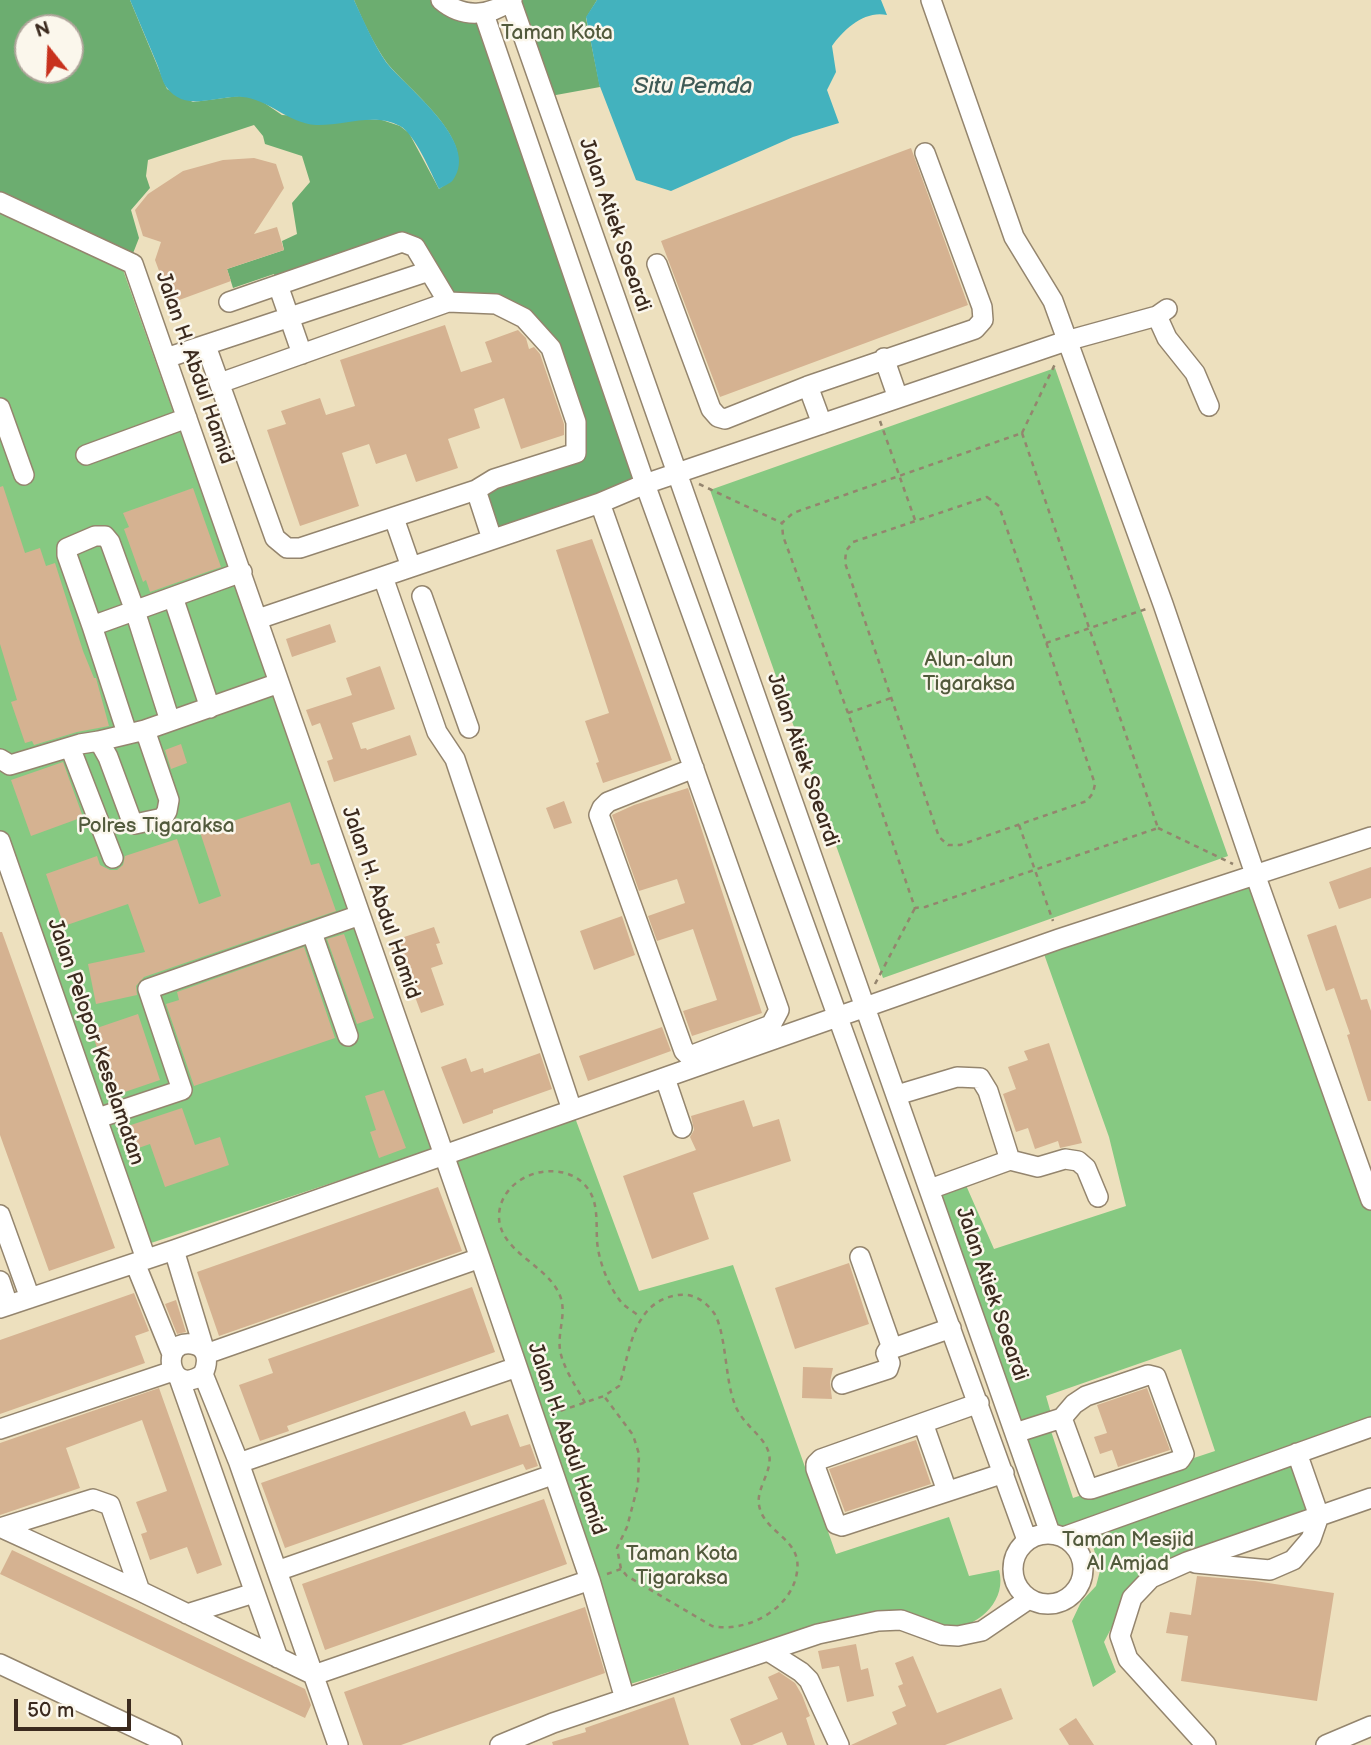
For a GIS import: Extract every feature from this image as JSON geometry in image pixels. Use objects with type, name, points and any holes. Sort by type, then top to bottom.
[{"type":"street","points":[[442,0],[461,12],[484,14],[512,1]]},
{"type":"street","points":[[931,0],[1014,237],[1053,301],[1163,604],[1255,874],[1371,1200]]},
{"type":"street","name":"Jalan Atiek Soeardi","points":[[512,1],[1015,1433],[1058,1535]]},
{"type":"street","points":[[484,14],[645,484],[1027,1539]]},
{"type":"street","points":[[657,264],[711,409],[718,417],[725,419],[884,358],[975,329],[983,320],[982,306],[925,153]]},
{"type":"street","name":"Jalan H. Abdul Hamid","points":[[0,202],[133,264],[480,1258],[590,1580],[625,1699]]},
{"type":"street","points":[[229,302],[402,242],[415,247],[448,302]]},
{"type":"street","points":[[166,358],[429,271]]},
{"type":"street","points":[[278,285],[302,354]]},
{"type":"street","points":[[206,346],[275,538],[287,548],[300,548],[394,518],[476,490],[494,479],[576,453],[576,422],[551,348],[524,318],[496,304],[448,302],[220,383]]},
{"type":"street","points":[[258,618],[383,578],[492,538],[600,503],[645,484],[1066,341],[1162,312],[1167,338],[1195,373],[1209,406]]},
{"type":"street","points":[[884,358],[898,398]]},
{"type":"street","points":[[808,386],[822,424]]},
{"type":"street","points":[[0,408],[24,475]]},
{"type":"street","points":[[86,455],[187,418]]},
{"type":"street","points":[[476,490],[492,538]]},
{"type":"street","points":[[600,503],[694,768],[779,1010],[771,1025],[688,1055],[684,1051],[599,815],[608,802],[694,768]]},
{"type":"street","points":[[394,518],[411,567]]},
{"type":"street","points":[[99,741],[135,824],[141,825],[163,818],[169,800],[136,731],[92,626],[67,555],[67,548],[95,536],[105,536],[110,542],[170,722]]},
{"type":"street","points":[[92,626],[242,572]]},
{"type":"street","points":[[383,578],[437,732],[455,759],[572,1111]]},
{"type":"street","points":[[422,596],[469,728]]},
{"type":"street","points":[[173,597],[210,708]]},
{"type":"street","points":[[418,674],[446,664]]},
{"type":"street","points":[[0,759],[10,765],[170,722],[279,683]]},
{"type":"street","points":[[70,747],[113,858]]},
{"type":"street","points":[[0,1281],[4,1306],[30,1298],[444,1156],[864,1006],[1371,837]]},
{"type":"street","name":"Jalan Pelopor Keselamatan","points":[[0,841],[98,1118],[175,1368],[278,1658]]},
{"type":"street","points":[[98,1118],[183,1090],[148,989],[360,915]]},
{"type":"street","points":[[312,933],[348,1036]]},
{"type":"street","points":[[897,1095],[957,1077],[980,1078],[988,1091],[1010,1160]]},
{"type":"street","points":[[665,1078],[682,1128]]},
{"type":"street","points":[[930,1189],[1010,1160],[1038,1167],[1065,1159],[1078,1161],[1086,1168],[1098,1197]]},
{"type":"street","points":[[0,1214],[30,1298]]},
{"type":"street","points":[[174,1250],[205,1360],[239,1464],[338,1745]]},
{"type":"street","points":[[860,1257],[892,1348]]},
{"type":"street","points":[[175,1368],[187,1380],[196,1379],[205,1360],[480,1258]]},
{"type":"street","points":[[842,1384],[888,1369],[890,1363],[886,1351],[951,1328]]},
{"type":"street","points":[[175,1368],[178,1347],[187,1343],[197,1345],[205,1360]]},
{"type":"street","points":[[239,1464],[517,1367]]},
{"type":"street","points":[[0,1429],[175,1368]]},
{"type":"street","points":[[1015,1433],[1062,1418],[1074,1404],[1086,1396],[1154,1375],[1184,1454],[1180,1460],[1088,1489],[1062,1418]]},
{"type":"street","points":[[979,1403],[821,1459],[816,1464],[816,1469],[825,1497],[839,1526],[1004,1473]]},
{"type":"street","points":[[923,1423],[947,1491]]},
{"type":"street","points":[[1058,1535],[1077,1547],[1083,1560],[1084,1574],[1079,1587],[1069,1597],[1057,1604],[1042,1604],[1029,1599],[1017,1587],[1012,1570],[1016,1553],[1027,1539],[1058,1535],[1371,1427]]},
{"type":"street","points":[[1186,1562],[1270,1570],[1293,1560],[1311,1539],[1320,1516],[1297,1453]]},
{"type":"street","points":[[277,1571],[552,1475]]},
{"type":"street","points":[[1,1528],[93,1499],[102,1500],[110,1504],[140,1591]]},
{"type":"street","points":[[1206,1745],[1128,1659],[1120,1636],[1132,1598],[1151,1578],[1186,1562],[1371,1499]]},
{"type":"street","points":[[1,1528],[314,1675],[590,1580]]},
{"type":"street","points":[[187,1614],[254,1594]]},
{"type":"street","points":[[501,1745],[553,1723],[818,1634],[878,1621],[901,1620],[942,1635],[958,1636],[982,1631],[1029,1599]]},
{"type":"street","points":[[768,1651],[802,1672],[809,1680],[839,1745]]},
{"type":"street","points":[[0,1664],[172,1745]]},
{"type":"street","points":[[322,1745],[331,1725]]},
{"type":"street","points":[[1326,1745],[1371,1726]]},
{"type":"path","points":[[1066,341],[1022,433],[1158,828]]},
{"type":"path","points":[[875,406],[915,520]]},
{"type":"path","points":[[782,523],[793,513],[1022,433]]},
{"type":"path","points":[[677,473],[782,523]]},
{"type":"path","points":[[987,497],[999,506],[1095,784],[1087,801],[960,845],[948,845],[939,837],[845,563],[846,551],[853,542],[915,520],[987,497]]},
{"type":"path","points":[[782,523],[783,536],[915,908]]},
{"type":"path","points":[[1046,643],[1163,604]]},
{"type":"path","points":[[848,713],[892,698]]},
{"type":"path","points":[[1019,825],[1059,939]]},
{"type":"path","points":[[864,1006],[915,908],[1158,828],[1255,874]]},
{"type":"path","points":[[585,1403],[561,1358],[559,1346],[564,1306],[559,1291],[549,1277],[513,1247],[504,1233],[499,1216],[503,1197],[517,1182],[533,1173],[551,1171],[573,1175],[586,1186],[597,1216],[597,1242],[610,1283],[623,1304],[640,1317]]},
{"type":"path","points":[[534,1419],[604,1396],[619,1386],[640,1317],[651,1305],[678,1295],[699,1298],[715,1314],[731,1395],[738,1414],[766,1445],[770,1455],[758,1502],[761,1512],[794,1549],[797,1562],[797,1574],[792,1590],[770,1613],[750,1623],[725,1629],[712,1626],[626,1576],[621,1569],[617,1548],[627,1527],[638,1485],[639,1454],[633,1435],[604,1396]]},
{"type":"green space","points":[[0,0],[130,0],[167,89],[193,102],[239,96],[257,98],[282,115],[382,120],[400,126],[409,133],[439,189],[454,175],[458,159],[454,141],[429,106],[387,63],[373,41],[354,0],[441,0],[484,14],[645,484],[492,539],[476,490],[576,453],[551,348],[524,318],[448,302],[415,247],[278,285],[274,274],[233,288],[227,269],[284,250],[282,241],[297,234],[292,203],[310,182],[302,156],[265,144],[263,136],[254,125],[148,160],[146,176],[150,188],[131,210],[139,238],[130,261],[0,201]]},
{"type":"green space","name":"Taman Kota","points":[[512,0],[597,0],[586,18],[600,87],[545,97]]},
{"type":"green space","name":"Polres Tigaraksa","points":[[0,207],[122,267],[434,1149],[148,1244],[0,849]]},
{"type":"green space","name":"Alun-alun Tigaraksa","points":[[1055,368],[1228,856],[883,978],[710,490]]},
{"type":"green space","points":[[1252,884],[1371,1209],[1371,1426],[1066,1534],[1052,1529],[1017,1435],[1049,1425],[1073,1498],[1215,1451],[1181,1349],[1046,1396],[1052,1417],[1015,1429],[934,1193],[965,1183],[994,1249],[1126,1206],[1109,1137],[1044,954]]},
{"type":"green space","name":"Taman Kota Tigaraksa","points":[[574,1115],[639,1291],[733,1265],[836,1554],[949,1517],[969,1576],[999,1570],[999,1591],[990,1609],[982,1616],[973,1622],[953,1628],[815,1627],[627,1685],[446,1158]]},
{"type":"green space","name":"Taman Mesjid Al Amjad","points":[[1295,1462],[1314,1514],[1147,1574],[1125,1602],[1104,1642],[1116,1672],[1093,1687],[1072,1621],[1081,1602],[1096,1586],[1100,1571],[1093,1546],[1099,1532]]},
{"type":"water","points":[[130,0],[354,0],[386,62],[437,116],[449,133],[457,149],[459,165],[453,180],[439,189],[422,154],[406,130],[390,122],[369,120],[316,125],[296,120],[261,102],[242,97],[183,100],[164,83]]},
{"type":"water","name":"Situ Pemda","points":[[597,0],[881,0],[887,15],[863,18],[843,33],[832,46],[836,72],[827,90],[839,123],[793,137],[671,191],[636,180],[599,84],[586,17]]},
{"type":"building","points":[[911,148],[968,305],[720,397],[661,241]]},
{"type":"building","points":[[254,158],[276,164],[284,188],[254,234],[277,227],[284,250],[227,269],[231,281],[171,303],[155,260],[161,242],[143,236],[135,210],[148,194],[183,171],[223,160]]},
{"type":"building","points":[[445,325],[461,372],[492,362],[485,342],[518,330],[526,338],[529,349],[534,347],[540,354],[564,424],[564,435],[521,449],[504,398],[474,409],[480,428],[448,439],[458,468],[416,482],[406,454],[376,464],[369,444],[342,453],[359,506],[300,526],[267,430],[286,424],[281,411],[320,398],[326,415],[355,406],[340,360]]},
{"type":"building","points":[[3,486],[25,553],[40,548],[46,566],[55,563],[83,651],[96,678],[109,726],[34,745],[32,741],[25,743],[11,702],[17,700],[0,644],[0,487]]},
{"type":"building","points":[[193,488],[221,567],[150,592],[146,580],[143,582],[124,529],[129,527],[123,513]]},
{"type":"building","points":[[592,539],[672,760],[603,783],[585,721],[609,713],[556,550]]},
{"type":"building","points":[[330,624],[336,642],[292,657],[286,639]]},
{"type":"building","points":[[380,666],[395,709],[352,723],[361,749],[367,750],[410,735],[417,755],[334,782],[327,761],[333,759],[320,723],[312,726],[306,710],[352,695],[346,678]]},
{"type":"building","points":[[181,744],[187,763],[171,769],[165,750]]},
{"type":"building","points":[[63,762],[83,817],[31,836],[11,780]]},
{"type":"building","points":[[688,788],[762,1013],[692,1036],[683,1011],[717,1000],[693,929],[657,941],[648,916],[685,903],[677,879],[639,891],[612,815]]},
{"type":"building","points":[[564,801],[572,823],[554,829],[546,808]]},
{"type":"building","points":[[290,802],[311,865],[319,863],[336,911],[144,977],[136,986],[137,995],[96,1004],[88,964],[145,952],[128,904],[64,926],[46,874],[97,856],[100,865],[117,870],[123,865],[125,856],[177,839],[199,904],[221,896],[200,832]]},
{"type":"building","points":[[1371,867],[1371,898],[1339,909],[1329,882]]},
{"type":"building","points":[[622,916],[635,955],[594,970],[580,931]]},
{"type":"building","points":[[1336,925],[1361,1000],[1367,999],[1371,1011],[1371,1101],[1368,1101],[1334,988],[1326,991],[1307,935]]},
{"type":"building","points":[[434,927],[443,964],[431,968],[444,1005],[421,1013],[389,942]]},
{"type":"building","points":[[0,932],[115,1248],[49,1271],[0,1135]]},
{"type":"building","points":[[344,934],[374,1018],[357,1024],[327,939]]},
{"type":"building","points":[[304,947],[335,1038],[194,1086],[166,1004],[179,1000],[177,992]]},
{"type":"building","points":[[138,1014],[160,1080],[113,1096],[91,1030]]},
{"type":"building","points":[[662,1027],[671,1051],[588,1081],[579,1056]]},
{"type":"building","points":[[1049,1043],[1082,1143],[1060,1148],[1058,1141],[1035,1149],[1028,1128],[1016,1132],[1003,1094],[1016,1089],[1008,1067],[1028,1060],[1024,1051]]},
{"type":"building","points":[[540,1053],[552,1089],[463,1124],[441,1067],[466,1058],[471,1072],[483,1068],[484,1073]]},
{"type":"building","points":[[384,1090],[406,1148],[379,1158],[370,1132],[376,1130],[365,1096]]},
{"type":"building","points":[[744,1100],[753,1127],[779,1119],[791,1161],[693,1193],[709,1239],[652,1259],[623,1176],[696,1150],[690,1137],[694,1130],[691,1116]]},
{"type":"building","points":[[182,1108],[195,1145],[220,1137],[229,1165],[165,1187],[150,1144],[127,1152],[119,1129]]},
{"type":"building","points":[[438,1187],[462,1251],[219,1336],[197,1272]]},
{"type":"building","points":[[849,1263],[869,1324],[795,1349],[775,1288]]},
{"type":"building","points":[[472,1287],[495,1352],[287,1426],[289,1431],[260,1441],[239,1385],[273,1373],[268,1359]]},
{"type":"building","points":[[134,1293],[149,1331],[135,1336],[145,1363],[0,1414],[0,1340]]},
{"type":"building","points":[[176,1300],[186,1332],[177,1334],[165,1304]]},
{"type":"building","points":[[803,1367],[833,1368],[830,1382],[832,1399],[802,1398]]},
{"type":"building","points":[[159,1388],[222,1565],[197,1574],[187,1547],[150,1560],[141,1534],[147,1532],[136,1502],[167,1491],[142,1420],[66,1448],[80,1488],[0,1515],[0,1443]]},
{"type":"building","points":[[1147,1388],[1170,1450],[1118,1467],[1112,1450],[1100,1454],[1094,1437],[1107,1433],[1097,1405]]},
{"type":"building","points":[[465,1411],[471,1426],[508,1414],[520,1447],[530,1444],[538,1466],[526,1470],[523,1464],[285,1548],[261,1483]]},
{"type":"building","points":[[916,1440],[931,1484],[845,1512],[829,1469]]},
{"type":"building","points":[[544,1499],[567,1564],[325,1650],[302,1584]]},
{"type":"building","points":[[12,1550],[305,1689],[311,1705],[305,1718],[0,1574]]},
{"type":"building","points":[[1197,1576],[1255,1581],[1334,1593],[1317,1701],[1181,1681],[1188,1636],[1166,1633],[1170,1612],[1191,1615]]},
{"type":"building","points":[[585,1607],[605,1673],[401,1745],[363,1745],[344,1692]]},
{"type":"building","points":[[856,1644],[861,1670],[868,1668],[874,1696],[847,1702],[839,1666],[822,1669],[818,1651]]},
{"type":"building","points":[[913,1656],[937,1713],[1001,1688],[1013,1719],[945,1745],[851,1745],[897,1724],[892,1712],[906,1706],[898,1686],[903,1684],[895,1663]]},
{"type":"building","points":[[779,1672],[795,1683],[802,1695],[810,1716],[806,1718],[815,1745],[787,1745],[782,1732],[752,1745],[741,1745],[730,1719],[778,1699],[768,1677]]},
{"type":"building","points":[[674,1697],[689,1745],[553,1745],[552,1742],[586,1732],[585,1728]]},
{"type":"building","points":[[1076,1718],[1094,1745],[1069,1745],[1059,1729]]}]
